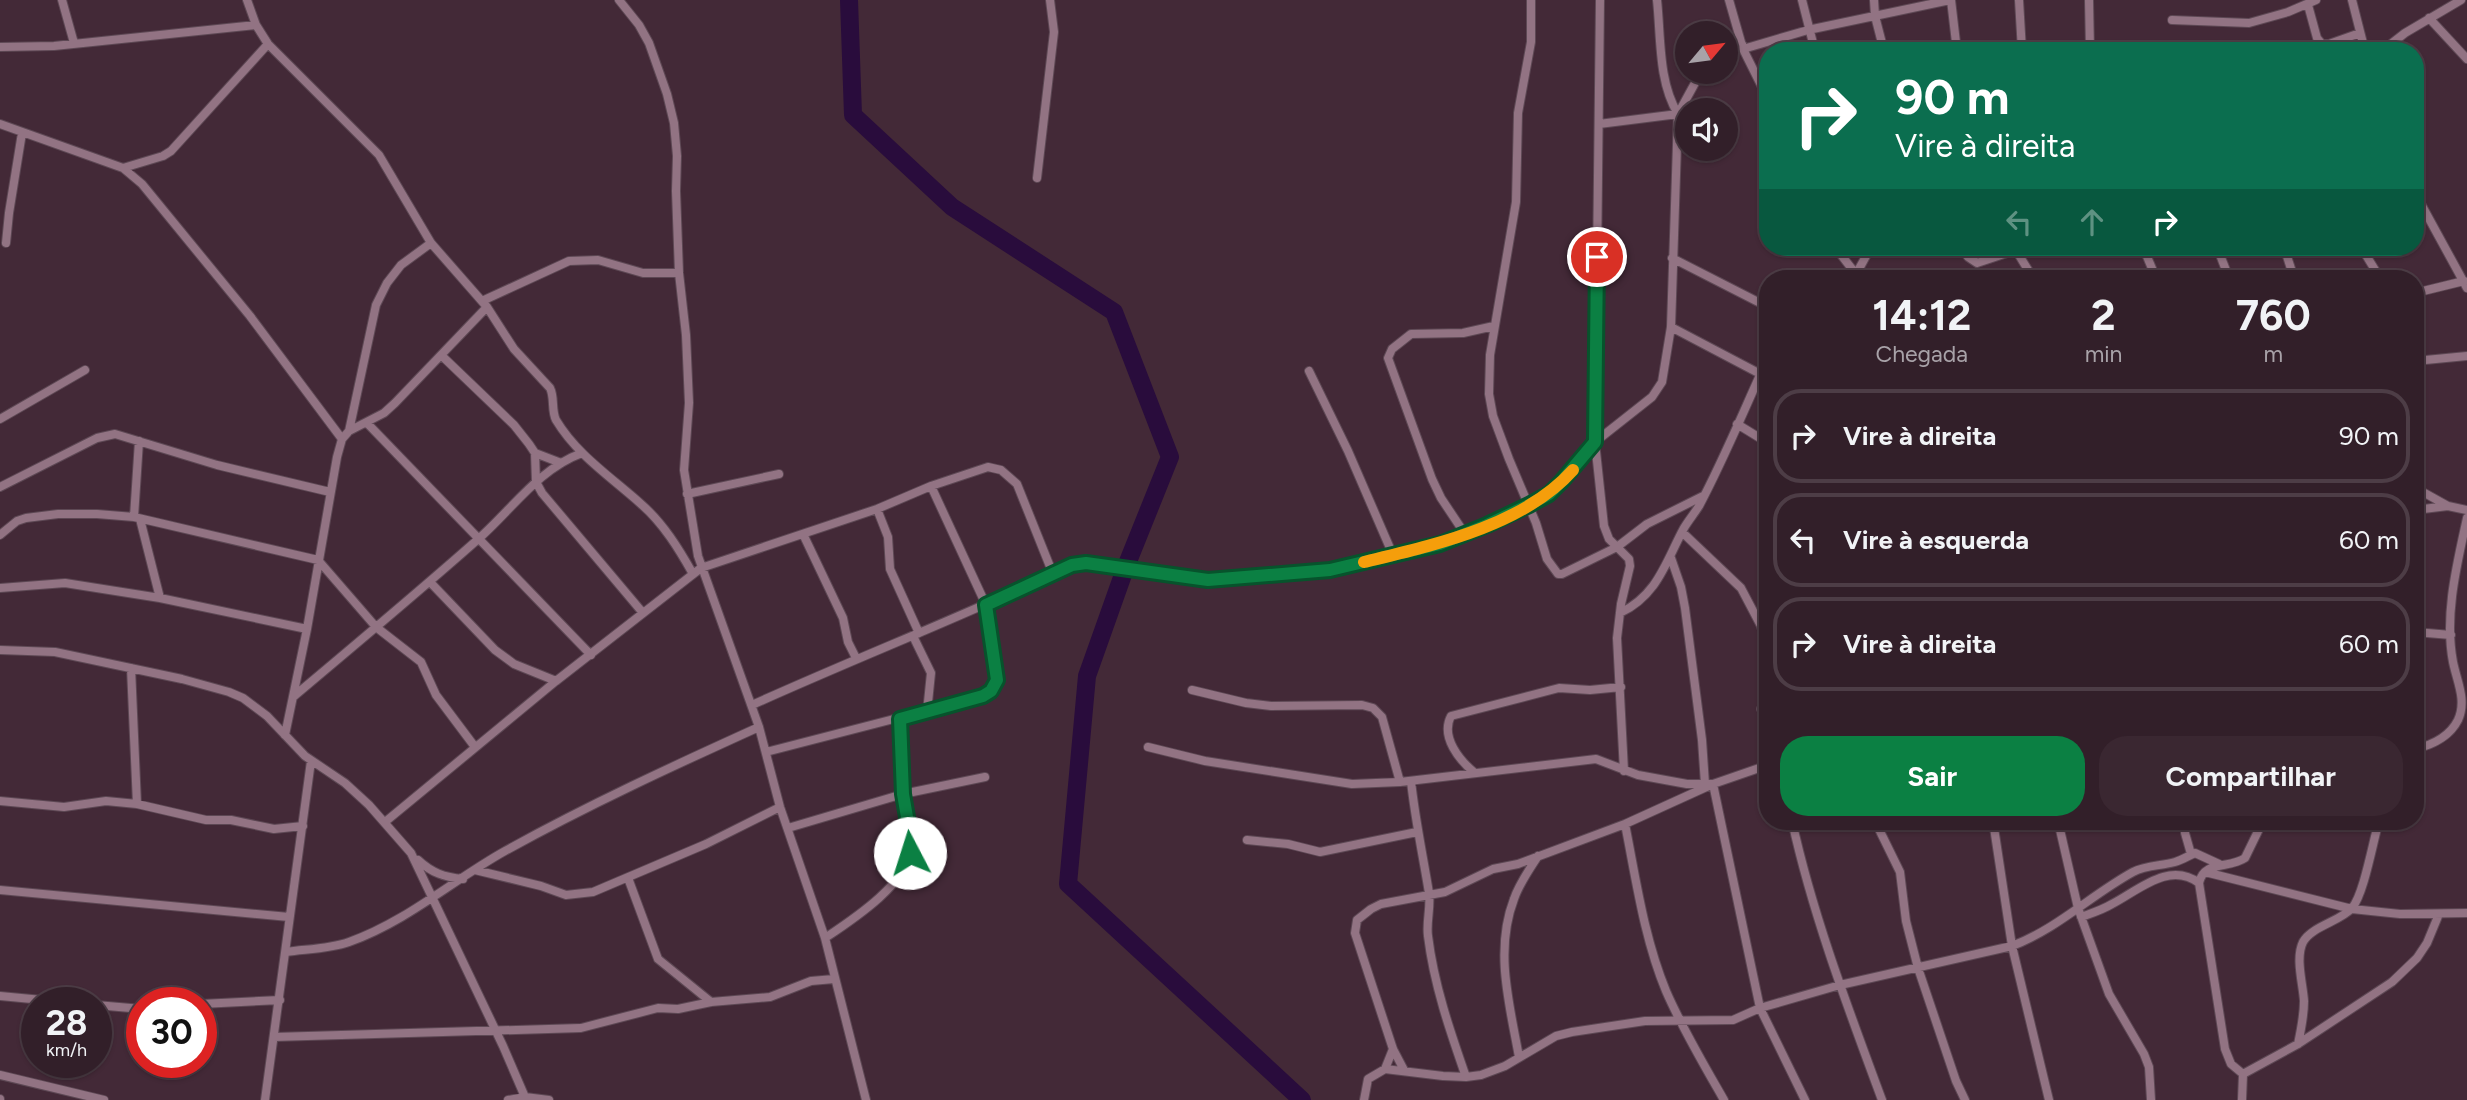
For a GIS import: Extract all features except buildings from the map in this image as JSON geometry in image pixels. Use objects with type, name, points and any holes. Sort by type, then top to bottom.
[{"type":"street","points":[[62,0],[74,43]]},
{"type":"street","points":[[247,0],[256,25],[268,44],[379,155],[431,243],[484,304],[514,349],[550,388],[554,416],[582,453],[656,520],[693,574]]},
{"type":"street","points":[[619,0],[649,43],[662,76],[674,123],[679,273],[688,368],[689,403],[684,470],[701,568],[752,705],[780,807],[825,938],[866,1100]]},
{"type":"street","points":[[1037,178],[1054,33],[1050,0]]},
{"type":"street","points":[[1531,0],[1531,42],[1518,113],[1516,202],[1490,355],[1489,394],[1493,416],[1508,459],[1529,505],[1547,559],[1558,574],[1617,547],[1647,524],[1703,496]]},
{"type":"street","points":[[1600,0],[1595,442],[1604,526],[1609,539],[1629,559],[1630,566],[1617,638],[1625,771]]},
{"type":"street","points":[[1657,0],[1665,81],[1675,109]]},
{"type":"street","points":[[1729,0],[1743,46],[1759,80]]},
{"type":"street","points":[[1802,0],[1812,42]]},
{"type":"street","points":[[1874,0],[1882,42]]},
{"type":"street","points":[[1759,42],[1951,0],[1956,42]]},
{"type":"street","points":[[2020,0],[2022,42]]},
{"type":"street","points":[[2089,0],[2090,42]]},
{"type":"street","points":[[2352,0],[2362,42]]},
{"type":"street","points":[[2395,42],[2461,0]]},
{"type":"street","points":[[2172,19],[2249,23],[2312,2],[2317,38],[2320,42]]},
{"type":"street","points":[[2429,18],[2467,59]]},
{"type":"street","points":[[0,47],[74,43],[256,25]]},
{"type":"street","points":[[2335,42],[2360,33]]},
{"type":"street","points":[[1738,47],[1759,42]]},
{"type":"street","points":[[123,168],[171,151],[268,44]]},
{"type":"street","points":[[1599,124],[1675,114]]},
{"type":"street","points":[[0,124],[123,168],[142,184],[250,316],[342,439]]},
{"type":"street","points":[[6,243],[22,133]]},
{"type":"street","points":[[752,705],[856,658],[986,605],[1072,565],[1086,563],[1208,580],[1330,570],[1440,544],[1549,494],[1595,442],[1642,406],[1661,382],[1671,327],[1676,161]]},
{"type":"street","points":[[2424,209],[2466,285],[2424,292]]},
{"type":"street","points":[[349,431],[376,305],[387,283],[401,265],[431,243]]},
{"type":"street","points":[[1967,256],[1977,263],[1995,256]]},
{"type":"street","points":[[1672,258],[1759,302]]},
{"type":"street","points":[[285,735],[342,439],[349,431],[367,423],[395,403],[441,355],[484,304],[569,261],[598,260],[643,273],[679,273]]},
{"type":"street","points":[[1465,534],[1432,480],[1388,358],[1392,349],[1410,334],[1464,332],[1494,326]]},
{"type":"street","points":[[1671,327],[1759,370]]},
{"type":"street","points":[[441,355],[514,425],[535,453],[561,463]]},
{"type":"street","points":[[2424,360],[2467,356]]},
{"type":"street","points":[[0,419],[85,369]]},
{"type":"street","points":[[1309,371],[1348,451],[1393,555]]},
{"type":"street","points":[[1620,613],[1649,590],[1666,569],[1682,532],[1759,384]]},
{"type":"street","points":[[367,423],[591,655]]},
{"type":"street","points":[[1737,425],[1759,438]]},
{"type":"street","points":[[0,487],[97,438],[116,434],[216,465],[330,492]]},
{"type":"street","points":[[139,441],[137,518],[160,598]]},
{"type":"street","points":[[535,453],[536,482],[549,504],[643,613]]},
{"type":"street","points":[[293,698],[479,539],[536,482],[561,463],[582,453]]},
{"type":"street","points":[[385,822],[556,681],[701,568],[877,509],[931,486],[988,467],[1002,470],[1017,484],[1054,574]]},
{"type":"street","points":[[687,494],[779,474]]},
{"type":"street","points":[[766,752],[983,696],[995,686],[995,660],[986,605],[931,486]]},
{"type":"street","points":[[2424,493],[2448,506],[2467,510]]},
{"type":"street","points":[[2424,509],[2448,506]]},
{"type":"street","points":[[877,509],[888,537],[890,569],[931,673],[927,712]]},
{"type":"street","points":[[0,535],[17,521],[26,518],[97,513],[137,518],[318,560],[376,627],[421,662],[436,695],[475,747]]},
{"type":"street","points":[[2424,745],[2443,737],[2458,719],[2461,710],[2462,697],[2451,635],[2456,573],[2467,518]]},
{"type":"street","points":[[1682,532],[1741,589],[1759,622]]},
{"type":"street","points":[[803,534],[841,612],[848,642],[856,658]]},
{"type":"street","points":[[1671,558],[1685,608],[1709,784],[1760,1008],[1805,1100]]},
{"type":"street","points":[[430,582],[495,650],[514,664],[556,681]]},
{"type":"street","points":[[0,588],[65,583],[160,598],[307,629]]},
{"type":"street","points":[[2424,633],[2451,635]]},
{"type":"street","points":[[0,650],[55,652],[229,692],[256,707],[311,761],[345,783],[428,869],[441,876],[463,879]]},
{"type":"street","points":[[131,668],[137,804]]},
{"type":"street","points":[[1475,773],[1463,763],[1451,743],[1448,723],[1451,716],[1559,688],[1590,690],[1621,687]]},
{"type":"street","points":[[1192,690],[1245,703],[1271,706],[1362,705],[1373,708],[1382,717],[1400,782]]},
{"type":"street","points":[[825,938],[867,910],[905,865],[912,847],[903,794],[900,719]]},
{"type":"street","points":[[286,952],[349,942],[375,930],[432,899],[504,852],[619,791],[759,727]]},
{"type":"street","points":[[1148,747],[1205,761],[1353,784],[1411,781],[1596,759],[1625,771],[1666,781],[1709,784]]},
{"type":"street","points":[[265,1100],[311,761]]},
{"type":"street","points":[[1404,1070],[1393,1049],[1354,933],[1355,925],[1363,914],[1381,904],[1429,896],[1457,887],[1493,869],[1538,856],[1625,824],[1709,784],[1759,768]]},
{"type":"street","points":[[788,828],[903,794],[985,777]]},
{"type":"street","points":[[1411,781],[1429,896],[1427,934],[1445,1018],[1466,1077]]},
{"type":"street","points":[[0,800],[64,807],[106,801],[137,804],[206,820],[231,820],[274,829],[303,826]]},
{"type":"street","points":[[475,870],[566,895],[593,892],[706,844],[780,807]]},
{"type":"street","points":[[1625,824],[1655,959],[1667,991],[1724,1100]]},
{"type":"street","points":[[1794,830],[1840,985],[1882,1100]]},
{"type":"street","points":[[1879,830],[1900,872],[1906,921],[1918,968],[1956,1081],[1965,1100]]},
{"type":"street","points":[[1994,830],[2012,946],[2049,1100]]},
{"type":"street","points":[[2060,830],[2079,912],[2109,994],[2149,1067],[2151,1100]]},
{"type":"street","points":[[2185,830],[2191,854]]},
{"type":"street","points":[[2242,1100],[2242,1074],[2231,1064],[2225,1049],[2199,883],[2205,872],[2220,864],[2245,858],[2259,830]]},
{"type":"street","points":[[2298,1044],[2304,1002],[2302,945],[2329,922],[2352,909],[2362,885],[2377,830]]},
{"type":"street","points":[[1247,840],[1289,844],[1320,852],[1417,832]]},
{"type":"street","points":[[411,853],[525,1097]]},
{"type":"street","points":[[1364,1100],[1368,1079],[1385,1069],[1466,1077],[1490,1072],[1556,1036],[1572,1032],[1592,1031],[1629,1023],[1733,1020],[1760,1008],[1840,985],[2012,946],[2031,939],[2079,912],[2140,869],[2178,862],[2191,854],[2220,864]]},
{"type":"street","points":[[1519,1057],[1504,966],[1506,934],[1514,897],[1538,856]]},
{"type":"street","points":[[2205,872],[2352,909],[2391,914],[2467,914]]},
{"type":"street","points":[[2079,912],[2109,907],[2159,877],[2187,876],[2199,883]]},
{"type":"street","points":[[628,878],[658,959],[711,1002]]},
{"type":"street","points":[[0,890],[289,917]]},
{"type":"street","points":[[2242,1074],[2298,1044],[2364,1003],[2405,971],[2427,943],[2439,914]]},
{"type":"street","points":[[274,1037],[581,1028],[639,1011],[678,1009],[711,1002],[770,997],[811,981],[834,979]]},
{"type":"street","points":[[0,996],[21,998]]},
{"type":"street","points":[[217,1003],[280,1000]]},
{"type":"street","points":[[1385,1069],[1393,1049]]},
{"type":"street","points":[[0,1075],[104,1100]]},
{"type":"street","points":[[508,1100],[525,1097],[549,1100]]},
{"type":"waterway","points":[[849,0],[853,115],[952,207],[1114,312],[1170,457],[1125,569],[1087,676],[1068,884],[1302,1100]]},
{"type":"slow traffic","points":[[1364,562],[1440,544],[1487,525],[1549,494],[1573,470]]},
{"type":"route","points":[[910,853],[912,847],[903,794],[900,719],[983,696],[995,686],[997,680],[986,605],[1072,565],[1086,563],[1208,580],[1330,570],[1440,544],[1487,525],[1549,494],[1595,442],[1597,257]]}]
